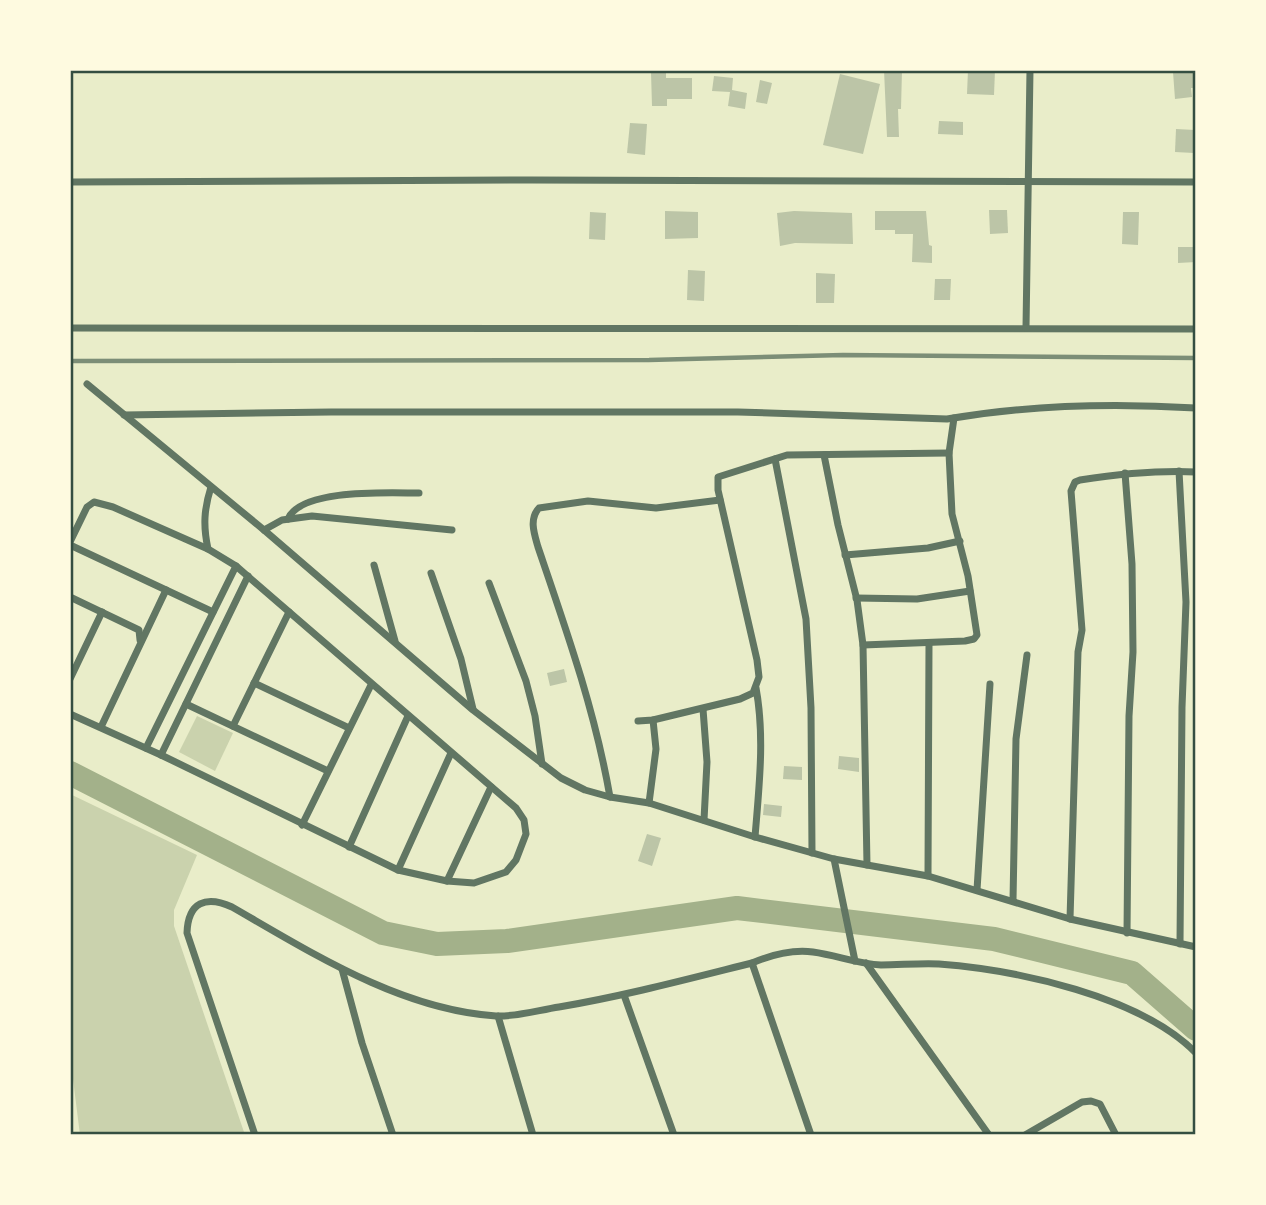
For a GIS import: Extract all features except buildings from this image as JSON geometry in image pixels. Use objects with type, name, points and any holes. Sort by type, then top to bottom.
[{"type":"street","points":[[1026,328],[1030,70]]},
{"type":"street","points":[[70,182],[1196,182]]},
{"type":"street","points":[[70,328],[1196,329]]},
{"type":"street","points":[[87,384],[264,530],[473,710],[561,778],[585,790],[649,803],[834,859],[928,876],[1070,919],[1196,947]]},
{"type":"street","points":[[124,415],[728,412],[954,418],[978,413],[1038,408],[1196,408]]},
{"type":"street","points":[[863,645],[929,644],[971,640],[977,635],[960,541],[951,514],[949,453],[954,418]]},
{"type":"street","points":[[638,721],[702,709],[748,696],[756,687],[759,677],[757,660],[720,500],[718,477],[787,455],[949,453]]},
{"type":"street","points":[[824,455],[856,598],[863,645],[867,865]]},
{"type":"street","points":[[775,459],[806,619],[811,684],[812,853]]},
{"type":"street","points":[[1070,919],[1078,652],[1082,630],[1072,486],[1080,480],[1125,473],[1154,470],[1196,472]]},
{"type":"street","points":[[1179,471],[1186,602],[1182,707],[1180,944]]},
{"type":"street","points":[[1125,473],[1132,564],[1133,652],[1129,716],[1127,933]]},
{"type":"street","points":[[208,549],[204,519],[211,487]]},
{"type":"street","points":[[288,519],[294,509],[312,500],[373,493],[419,492]]},
{"type":"street","points":[[610,797],[596,726],[580,669],[538,547],[533,516],[539,508],[588,502],[656,508],[720,500]]},
{"type":"street","points":[[70,714],[398,870],[447,881],[474,883],[506,872],[522,848],[526,834],[524,820],[516,808],[236,566],[208,549],[113,507],[94,502],[87,506],[71,539],[213,612]]},
{"type":"street","points":[[264,530],[288,519],[312,516],[452,530]]},
{"type":"street","points":[[845,555],[928,548],[960,541]]},
{"type":"street","points":[[374,565],[395,641]]},
{"type":"street","points":[[146,748],[236,566]]},
{"type":"street","points":[[431,573],[461,659],[473,710]]},
{"type":"street","points":[[161,755],[248,576]]},
{"type":"street","points":[[489,583],[526,681],[535,716],[542,764]]},
{"type":"street","points":[[101,727],[166,590]]},
{"type":"street","points":[[856,598],[917,599],[970,592]]},
{"type":"street","points":[[70,597],[139,630],[140,641]]},
{"type":"street","points":[[70,679],[102,612]]},
{"type":"street","points":[[233,726],[289,612]]},
{"type":"street","points":[[928,876],[929,644]]},
{"type":"street","points":[[1013,901],[1016,739],[1027,655]]},
{"type":"street","points":[[254,683],[349,728]]},
{"type":"street","points":[[977,890],[990,684]]},
{"type":"street","points":[[302,825],[371,685]]},
{"type":"street","points":[[755,837],[761,762],[760,713],[756,687]]},
{"type":"street","points":[[186,704],[328,771]]},
{"type":"street","points":[[702,709],[707,762],[704,820]]},
{"type":"street","points":[[349,847],[408,716]]},
{"type":"street","points":[[649,803],[656,750],[653,720]]},
{"type":"street","points":[[398,870],[452,753]]},
{"type":"street","points":[[447,881],[491,787]]},
{"type":"street","points":[[834,859],[855,961]]},
{"type":"street","points":[[255,1135],[187,933],[188,919],[197,906],[206,901],[221,902],[342,969],[434,1004],[468,1012],[498,1016],[624,995],[773,955],[812,951],[866,963],[974,967],[1071,989],[1146,1016],[1180,1038],[1196,1053]]},
{"type":"street","points":[[751,963],[811,1135]]},
{"type":"street","points":[[866,963],[989,1135]]},
{"type":"street","points":[[342,969],[362,1043],[393,1135]]},
{"type":"street","points":[[624,995],[674,1135]]},
{"type":"street","points":[[498,1016],[533,1135]]},
{"type":"street","points":[[1025,1135],[1082,1102],[1091,1101],[1100,1104],[1116,1135]]},
{"type":"green space","points":[[197,716],[233,733],[215,771],[179,752]]},
{"type":"green space","points":[[70,794],[197,855],[174,910],[174,926],[245,1135],[80,1135],[70,1055]]},
{"type":"waterway","points":[[70,773],[383,933],[437,944],[507,941],[737,908],[994,939],[1132,973],[1196,1029]]},
{"type":"railway","points":[[70,361],[649,360],[843,355],[1196,358]]}]
